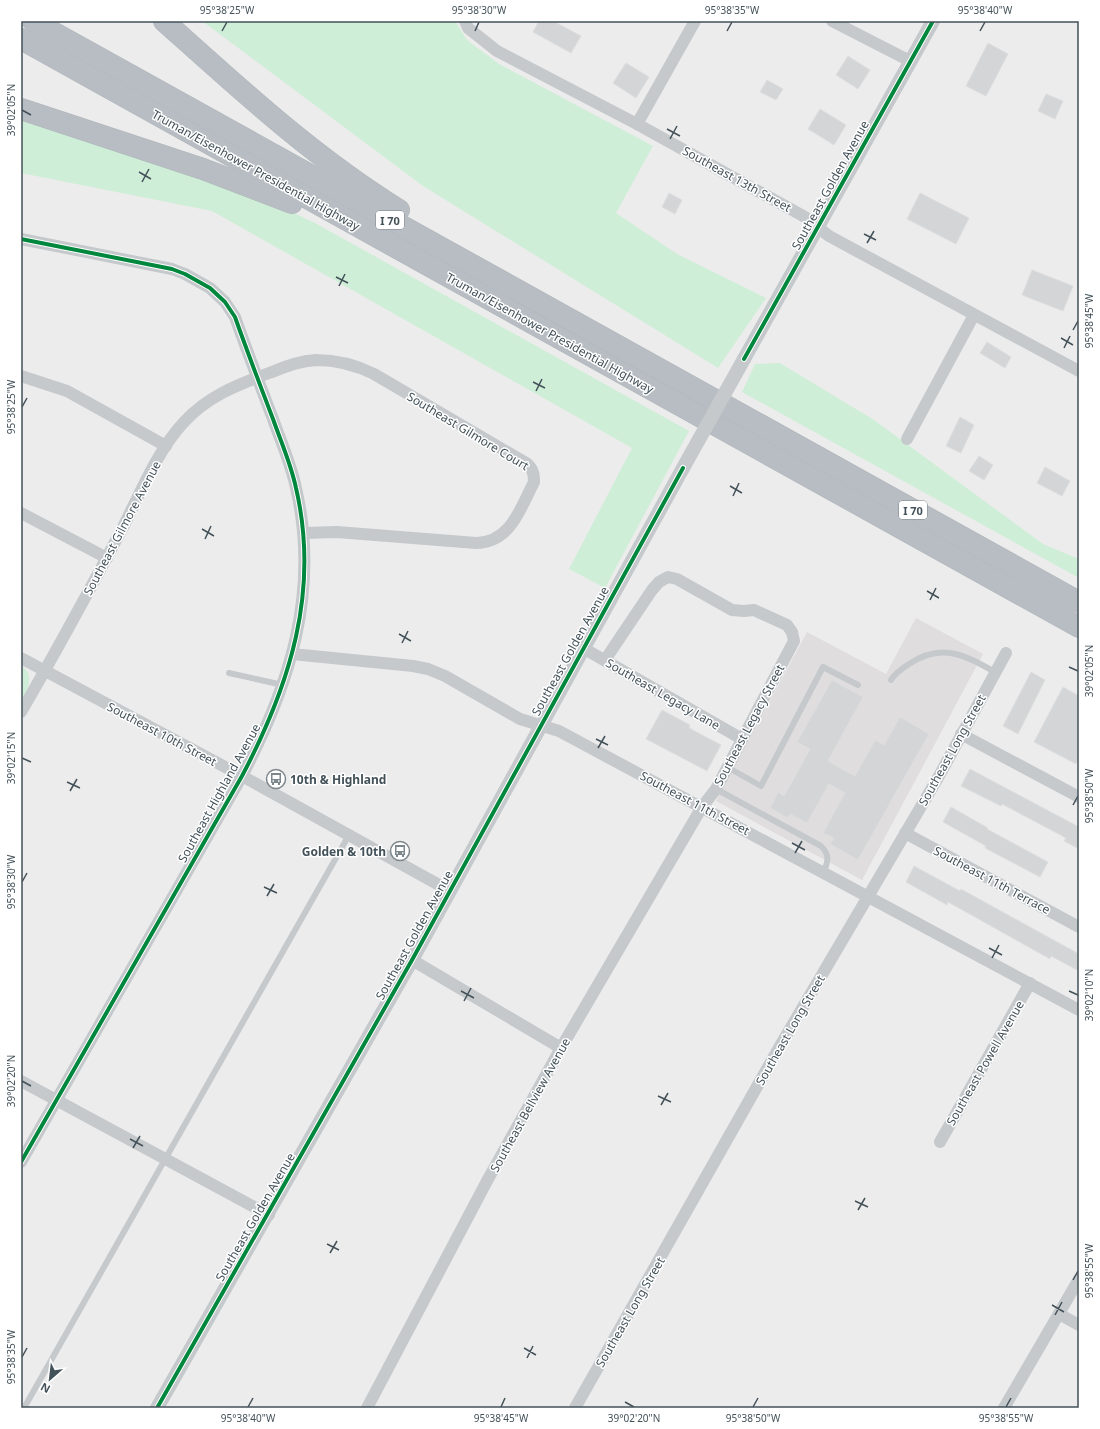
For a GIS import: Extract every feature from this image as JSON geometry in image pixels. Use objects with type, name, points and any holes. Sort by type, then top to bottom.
[{"type":"highway","name":"Truman/Eisenhower Presidential Highway","points":[[33,21],[1079,602]]},
{"type":"highway","points":[[164,21],[277,122],[328,162],[380,198],[471,252],[556,312]]},
{"type":"highway","name":"Truman/Eisenhower Presidential Highway","points":[[21,39],[1079,627]]},
{"type":"highway","points":[[21,109],[254,187],[304,209],[344,230],[424,263]]},
{"type":"highway","points":[[989,577],[1079,640]]},
{"type":"street","name":"Southeast 13th Street","points":[[465,21],[468,28],[497,51],[637,124],[805,217],[829,236],[1079,371]]},
{"type":"street","points":[[637,124],[695,21]]},
{"type":"street","points":[[832,21],[910,61]]},
{"type":"street","name":"Southeast Golden Avenue","points":[[157,1408],[269,1215],[412,960],[583,648],[932,21]]},
{"type":"street","name":"Southeast Highland Avenue","points":[[21,239],[172,269],[198,280],[220,297],[232,311],[289,462],[296,487],[304,533],[305,575],[292,654],[284,685],[272,716],[242,776],[21,1162]]},
{"type":"street","points":[[907,439],[974,315]]},
{"type":"street","name":"Southeast Gilmore Court","points":[[257,377],[295,363],[314,360],[332,361],[356,366],[374,374],[526,463],[533,470],[534,482],[512,526],[502,536],[488,542],[476,543],[337,532],[304,533]]},
{"type":"street","points":[[21,376],[67,391],[166,446]]},
{"type":"street","name":"Southeast Gilmore Avenue","points":[[21,712],[107,558],[166,446],[185,421],[202,405],[218,394],[257,377]]},
{"type":"street","points":[[21,513],[107,558]]},
{"type":"street","name":"Southeast Legacy Street","points":[[605,660],[652,590],[659,582],[668,577],[677,580],[732,610],[754,610],[787,625],[792,632],[794,641],[716,789],[702,807]]},
{"type":"street","name":"Southeast Legacy Lane","points":[[583,648],[742,740]]},
{"type":"street","name":"Southeast Long Street","points":[[576,1408],[780,1046],[870,896],[1006,653]]},
{"type":"street","name":"Southeast 11th Street","points":[[292,654],[413,666],[428,669],[445,676],[520,719],[559,730],[870,896],[1079,1010]]},
{"type":"street","name":"Southeast 10th Street","points":[[21,658],[242,776],[450,891]]},
{"type":"street","points":[[962,734],[1079,797]]},
{"type":"street","name":"Southeast Bellview Avenue","points":[[367,1408],[487,1181],[561,1048],[702,807]]},
{"type":"street","name":"Southeast 11th Terrace","points":[[905,833],[1079,927]]},
{"type":"street","points":[[412,960],[561,1048]]},
{"type":"street","name":"Southeast Powell Avenue","points":[[940,1142],[1030,983]]},
{"type":"street","points":[[21,1081],[269,1215]]},
{"type":"street","points":[[1004,1408],[1079,1279]]},
{"type":"street","points":[[1059,1314],[1079,1324]]},
{"type":"lane","points":[[891,680],[906,666],[923,655],[942,653],[958,653],[996,672]]},
{"type":"lane","points":[[727,767],[761,786],[823,667],[858,685]]},
{"type":"lane","points":[[229,673],[284,685]]},
{"type":"lane","points":[[716,789],[821,846],[826,851],[829,859],[824,872]]},
{"type":"lane","points":[[24,1408],[348,835]]},
{"type":"shaded area","points":[[916,618],[983,654],[862,880],[716,801],[807,632],[886,674]]},
{"type":"green space","points":[[202,21],[455,21],[467,40],[499,64],[653,146],[616,213],[677,254],[766,298],[718,368],[423,186]]},
{"type":"green space","points":[[21,118],[258,196],[315,223],[689,431],[605,588],[569,569],[632,448],[212,211],[21,173]]},
{"type":"green space","points":[[780,363],[874,420],[1043,544],[1079,559],[1079,578],[742,392],[755,364]]},
{"type":"green space","points":[[21,666],[26,669],[28,673],[29,683],[21,702]]},
{"type":"building","points":[[539,21],[553,21],[581,36],[571,53],[533,32]]},
{"type":"building","points":[[988,43],[1008,54],[986,96],[966,86]]},
{"type":"building","points":[[848,56],[870,70],[858,89],[836,75]]},
{"type":"building","points":[[626,63],[649,77],[636,98],[613,83]]},
{"type":"building","points":[[767,80],[783,89],[776,100],[760,92]]},
{"type":"building","points":[[1046,94],[1063,101],[1055,119],[1038,111]]},
{"type":"building","points":[[820,109],[846,125],[834,145],[808,129]]},
{"type":"building","points":[[669,193],[682,200],[675,214],[662,207]]},
{"type":"building","points":[[920,193],[969,218],[956,244],[907,219]]},
{"type":"building","points":[[1032,270],[1073,286],[1063,311],[1022,295]]},
{"type":"building","points":[[987,342],[1011,357],[1005,368],[980,353]]},
{"type":"building","points":[[960,417],[974,425],[961,453],[946,446]]},
{"type":"building","points":[[979,456],[993,465],[984,480],[969,471]]},
{"type":"building","points":[[1045,467],[1070,481],[1062,496],[1037,483]]},
{"type":"building","points":[[1031,672],[1045,680],[1018,734],[1003,726]]},
{"type":"building","points":[[832,680],[863,697],[828,761],[855,776],[875,740],[884,745],[900,717],[929,734],[858,860],[830,844],[834,838],[823,833],[845,793],[829,784],[807,823],[790,814],[788,818],[770,808],[778,792],[784,796],[810,749],[797,742]]},
{"type":"building","points":[[1063,687],[1079,696],[1079,758],[1076,764],[1034,742]]},
{"type":"building","points":[[662,710],[690,725],[689,728],[721,745],[707,771],[646,739]]},
{"type":"building","points":[[970,769],[1079,827],[1079,849],[1064,841],[1066,838],[1002,804],[1001,806],[961,786]]},
{"type":"building","points":[[951,807],[988,828],[987,829],[1048,862],[1040,877],[985,848],[986,846],[943,822]]},
{"type":"building","points":[[914,866],[960,891],[961,889],[1079,954],[1079,971],[1051,956],[1050,959],[948,902],[947,905],[906,882]]},
{"type":"cycle path","points":[[744,359],[933,21]]},
{"type":"cycle path","points":[[21,239],[172,269],[185,274],[210,288],[225,302],[235,317],[286,453],[296,488],[303,526],[304,564],[302,600],[296,636],[287,672],[259,742],[242,776],[21,1162]]},
{"type":"cycle path","points":[[157,1408],[412,960],[683,468]]},
{"type":"place","name":"10th & Highland","points":[[276,779]]},
{"type":"place","name":"Golden & 10th","points":[[400,851]]}]
